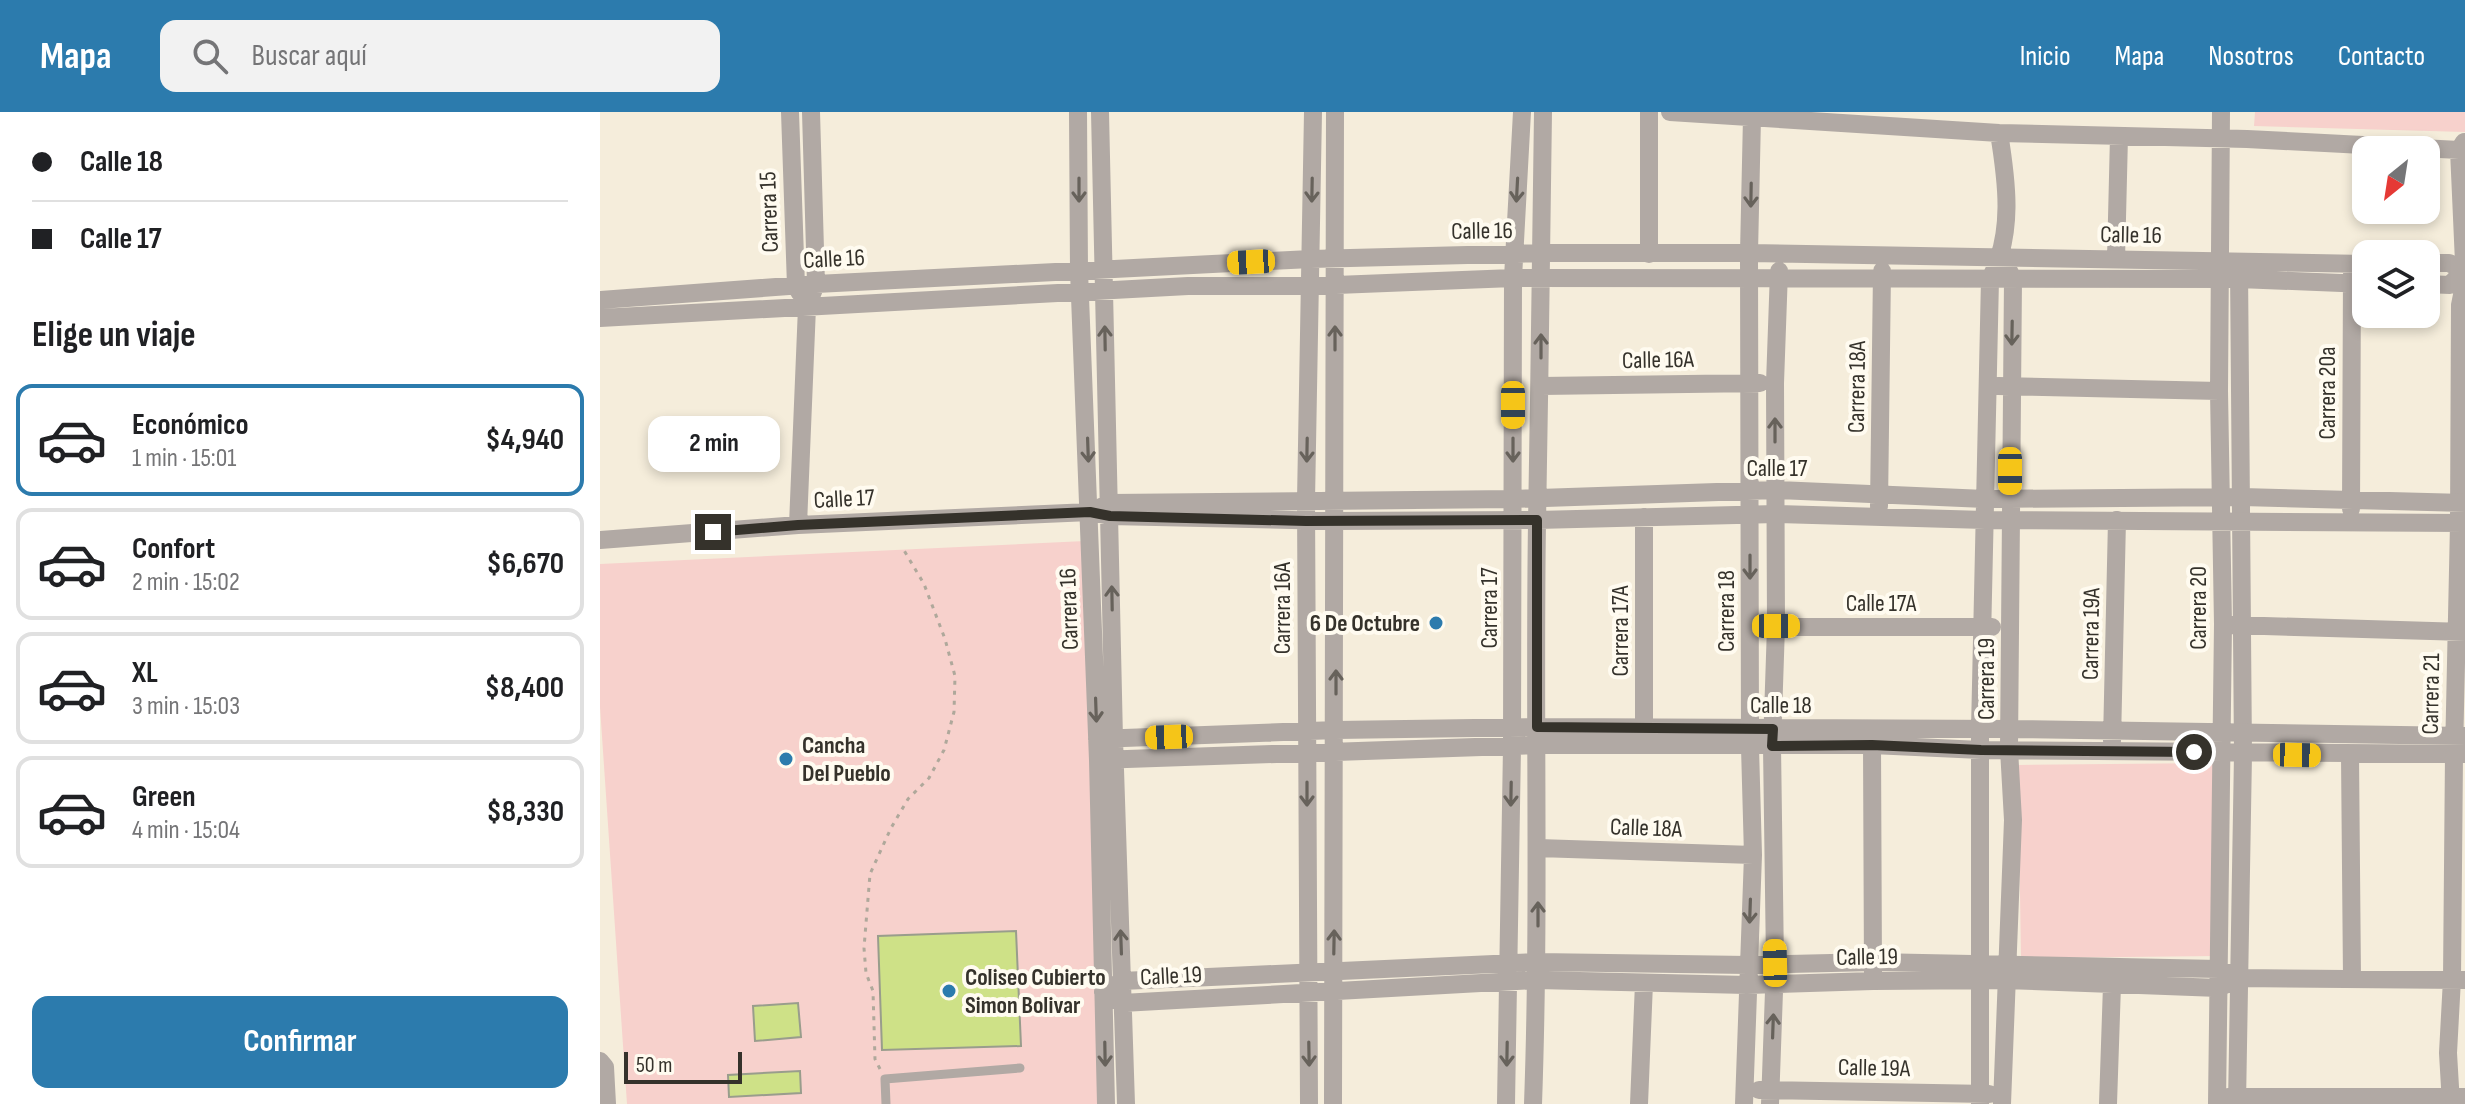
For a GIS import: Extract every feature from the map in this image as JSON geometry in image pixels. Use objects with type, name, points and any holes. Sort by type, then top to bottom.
[{"type":"street","name":"Carrera 15","points":[[790,112],[796,286],[807,307]]},
{"type":"street","name":"Carrera 15","points":[[798,525],[807,307],[816,284],[811,112]]},
{"type":"street","name":"Carrera 16","points":[[1078,112],[1079,271],[1090,512],[1106,739]]},
{"type":"street","name":"Carrera 16","points":[[1100,112],[1110,510],[1103,992],[1106,1104]]},
{"type":"street","name":"Carrera 16A","points":[[1309,1104],[1306,501],[1313,112]]},
{"type":"street","points":[[1333,1104],[1335,112]]},
{"type":"street","name":"Carrera 17","points":[[1506,1104],[1512,738],[1513,278],[1522,112]]},
{"type":"street","name":"Carrera 17","points":[[1533,1104],[1537,971],[1537,520],[1543,112]]},
{"type":"street","points":[[1649,112],[1649,254]]},
{"type":"street","points":[[1670,112],[1999,133],[2462,145]]},
{"type":"street","name":"Carrera 20","points":[[2217,1100],[2221,732],[2242,520],[2233,267],[2221,112]]},
{"type":"street","name":"Carrera 18","points":[[1744,1097],[1753,855],[1749,253],[1752,117]]},
{"type":"street","name":"Carrera 19","points":[[1980,1099],[1980,730],[1990,279],[2002,257],[2008,186],[1999,133]]},
{"type":"street","points":[[2116,259],[2119,136]]},
{"type":"street","name":"Carrera 21","points":[[2456,1099],[2448,1053],[2459,980],[2460,305],[2464,280],[2462,145]]},
{"type":"street","name":"Calle 16","points":[[600,300],[816,284],[1103,269],[1336,258],[1542,253],[2116,259],[2233,267],[2352,283]]},
{"type":"street","name":"Carrera 18","points":[[1771,1097],[1775,983],[1772,737],[1776,626],[1778,254]]},
{"type":"street","name":"Carrera 18A","points":[[1878,518],[1882,256]]},
{"type":"street","name":"Carrera 19","points":[[2002,257],[2013,279],[2009,749],[2013,820],[2002,1099]]},
{"type":"street","points":[[2440,263],[2449,263],[2464,280],[2440,285]]},
{"type":"street","name":"Calle 16","points":[[2233,267],[2352,264]]},
{"type":"street","name":"Carrera 20","points":[[2233,267],[2220,280],[2219,391],[2221,520],[2243,754],[2237,1101]]},
{"type":"street","name":"Calle 16","points":[[600,318],[1188,286],[1311,286],[1513,278],[2220,280]]},
{"type":"street","name":"Carrera 20a","points":[[2351,523],[2357,328]]},
{"type":"street","name":"Calle 16A","points":[[1541,386],[1775,383]]},
{"type":"street","points":[[1988,385],[2219,391]]},
{"type":"street","name":"Calle 17","points":[[600,540],[798,525],[1334,499],[1513,499],[1776,490],[1985,499],[2242,497],[2462,503]]},
{"type":"street","name":"Calle 17","points":[[1110,510],[1306,521],[1537,520],[1776,514],[1985,520],[2462,523]]},
{"type":"street","name":"Carrera 17A","points":[[1644,517],[1644,736]]},
{"type":"street","name":"Carrera 19A","points":[[2112,750],[2117,520]]},
{"type":"street","points":[[2233,625],[2460,632]]},
{"type":"street","name":"Calle 17A","points":[[1751,628],[2011,627]]},
{"type":"street","name":"Calle 18","points":[[1106,760],[1307,753],[1537,736],[1750,738],[2010,729],[2242,732],[2460,745]]},
{"type":"street","name":"Calle 18","points":[[1106,739],[1336,730],[1512,738]]},
{"type":"street","name":"Calle 18","points":[[1772,737],[1981,750],[2243,754],[2350,755],[2460,745]]},
{"type":"street","points":[[1872,745],[1873,971]]},
{"type":"street","points":[[2350,755],[2352,979]]},
{"type":"street","name":"Carrera 16","points":[[1106,760],[1122,981],[1126,1104]]},
{"type":"street","name":"Calle 18A","points":[[1538,848],[1753,855]]},
{"type":"street","name":"Calle 19","points":[[1508,972],[1333,991],[1308,982],[1122,981],[1103,992],[1122,1003],[1308,982],[1333,971],[1508,972],[1775,963],[1873,971],[2219,979]]},
{"type":"street","name":"Calle 19","points":[[1537,971],[1644,983],[1747,985],[1873,971]]},
{"type":"street","name":"Calle 19","points":[[2006,972],[2112,985],[2238,978],[2459,980]]},
{"type":"street","points":[[1639,1104],[1644,983]]},
{"type":"street","points":[[2108,1104],[2112,985]]},
{"type":"street","points":[[600,1061],[605,1067],[607,1104]]},
{"type":"street","name":"Calle 19A","points":[[1744,1097],[2002,1099]]},
{"type":"street","points":[[2217,1100],[2456,1099]]},
{"type":"lane","points":[[886,1104],[885,1079],[1020,1068]]},
{"type":"path","points":[[885,1079],[875,1059],[873,991],[865,960],[870,874],[908,799],[929,778],[944,750],[954,712],[955,676],[945,639],[924,584],[902,547]]},
{"type":"shaded area","points":[[2255,112],[2465,112],[2465,132],[2254,126]]},
{"type":"shaded area","points":[[1085,541],[1101,1104],[627,1104],[600,707],[600,564]]},
{"type":"shaded area","points":[[2214,763],[2217,956],[2021,958],[2018,765]]},
{"type":"building","name":"Coliseo Cubierto Simon Bolivar","points":[[1016,931],[1021,1046],[882,1050],[878,936]]},
{"type":"building","points":[[798,1003],[801,1037],[755,1041],[753,1006]]},
{"type":"building","points":[[800,1071],[801,1093],[729,1097],[728,1075]]},
{"type":"place","name":"6 De Octubre","points":[[1436,623]]},
{"type":"place","name":"Cancha Del Pueblo","points":[[786,759]]},
{"type":"place","name":"Coliseo Cubierto Simon Bolivar","points":[[949,991]]},
{"type":"route","points":[[713,532],[798,525],[1090,512],[1110,516],[1306,521],[1537,520],[1537,727],[1773,729],[1772,746],[1872,745],[1981,750],[2194,752]]}]
